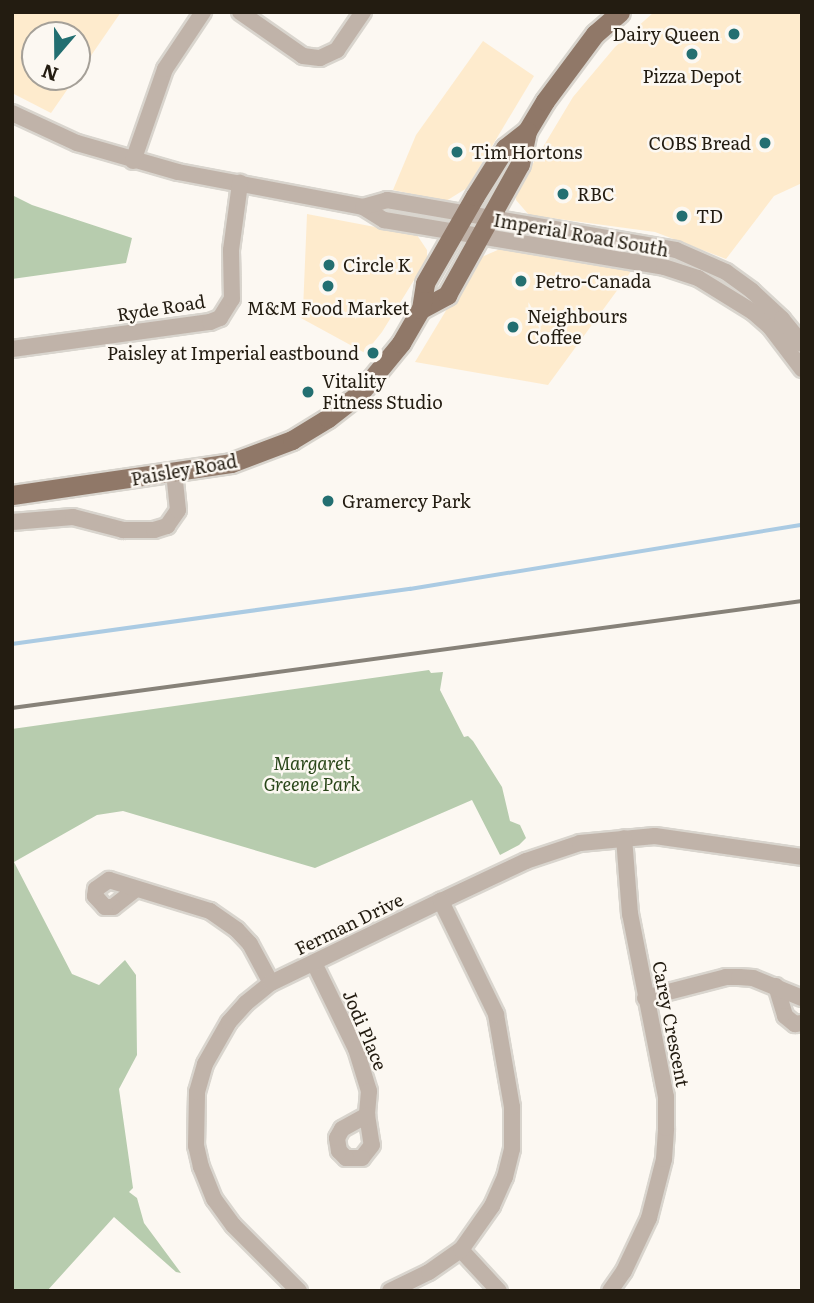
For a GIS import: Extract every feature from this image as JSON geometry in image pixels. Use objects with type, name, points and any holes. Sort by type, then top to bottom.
[{"type":"main road","name":"Paisley Road","points":[[12,495],[174,474],[231,463],[261,454],[292,440],[328,418],[360,393],[383,367],[421,309],[425,283],[464,213],[505,148],[527,131],[595,34],[620,12]]},
{"type":"main road","name":"Paisley Road","points":[[421,309],[447,295],[520,164],[527,131]]},
{"type":"street","points":[[133,161],[164,69],[203,12]]},
{"type":"street","points":[[240,12],[303,56],[320,58],[337,50],[363,12]]},
{"type":"street","name":"Imperial Road South","points":[[12,113],[78,143],[133,161],[363,207],[384,220],[664,267],[698,278],[734,298],[770,327],[802,369]]},
{"type":"street","name":"Ryde Road","points":[[12,349],[210,322],[220,318],[232,299],[231,250],[240,183]]},
{"type":"street","name":"Imperial Road South","points":[[363,207],[387,200],[645,242],[684,253],[726,272],[752,291],[782,319],[802,344]]},
{"type":"street","points":[[12,522],[73,517],[123,530],[154,530],[167,526],[178,510],[174,474]]},
{"type":"street","name":"Ferman Drive","points":[[299,1291],[233,1225],[215,1199],[201,1167],[196,1146],[197,1093],[205,1063],[229,1022],[246,1003],[271,983],[554,850],[624,838],[673,838],[802,857]]},
{"type":"street","name":"Carey Crescent","points":[[610,1291],[624,1270],[649,1219],[664,1159],[666,1097],[630,915],[624,838]]},
{"type":"street","points":[[136,889],[196,905],[224,919],[250,944],[271,983]]},
{"type":"street","points":[[390,1291],[429,1272],[461,1250],[492,1206],[505,1177],[512,1149],[512,1107],[507,1062],[496,1014],[441,901]]},
{"type":"street","name":"Jodi Place","points":[[314,963],[361,1062],[369,1091],[367,1115]]},
{"type":"street","points":[[645,998],[726,977],[753,978],[802,998]]},
{"type":"street","points":[[776,986],[785,1016],[795,1024],[802,1023]]},
{"type":"street","points":[[461,1250],[499,1291]]},
{"type":"shaded area","points":[[12,12],[121,12],[91,56],[91,21],[21,21],[21,91],[66,91],[51,113],[12,93]]},
{"type":"shaded area","points":[[654,12],[802,12],[802,183],[774,196],[726,259],[655,232],[529,215],[516,200],[516,192],[573,97],[615,47]]},
{"type":"shaded area","points":[[483,41],[534,76],[467,188],[446,201],[393,190],[416,135]]},
{"type":"shaded area","points":[[307,214],[417,235],[427,250],[427,259],[382,332],[365,353],[299,317],[303,310]]},
{"type":"shaded area","points":[[500,249],[632,270],[548,385],[415,362],[477,259]]},
{"type":"green space","points":[[12,195],[32,205],[132,238],[126,263],[12,279]]},
{"type":"green space","name":"Margaret Greene Park","points":[[429,670],[431,673],[443,672],[440,690],[464,737],[468,736],[473,741],[502,787],[510,821],[520,825],[526,838],[500,855],[472,800],[315,868],[123,811],[97,815],[14,862],[72,974],[99,985],[125,960],[136,975],[137,1055],[119,1089],[133,1188],[129,1192],[137,1198],[144,1223],[181,1273],[176,1272],[114,1217],[47,1291],[12,1291],[12,729]]},
{"type":"waterway","points":[[12,644],[410,589],[802,525]]},
{"type":"railway","points":[[12,708],[802,601]]},
{"type":"place","name":"Dairy Queen","points":[[734,34]]},
{"type":"place","name":"Pizza Depot","points":[[692,54]]},
{"type":"place","name":"COBS Bread","points":[[765,143]]},
{"type":"place","name":"Tim Hortons","points":[[457,152]]},
{"type":"place","name":"RBC","points":[[563,194]]},
{"type":"place","name":"TD","points":[[682,216]]},
{"type":"place","name":"Circle K","points":[[329,265]]},
{"type":"place","name":"Petro-Canada","points":[[521,281]]},
{"type":"place","name":"M&M Food Market","points":[[328,286]]},
{"type":"place","name":"Neighbours Coffee","points":[[513,327]]},
{"type":"place","name":"Paisley at Imperial eastbound","points":[[373,353]]},
{"type":"place","name":"Vitality Fitness Studio","points":[[308,392]]},
{"type":"place","name":"Gramercy Park","points":[[328,501]]}]
